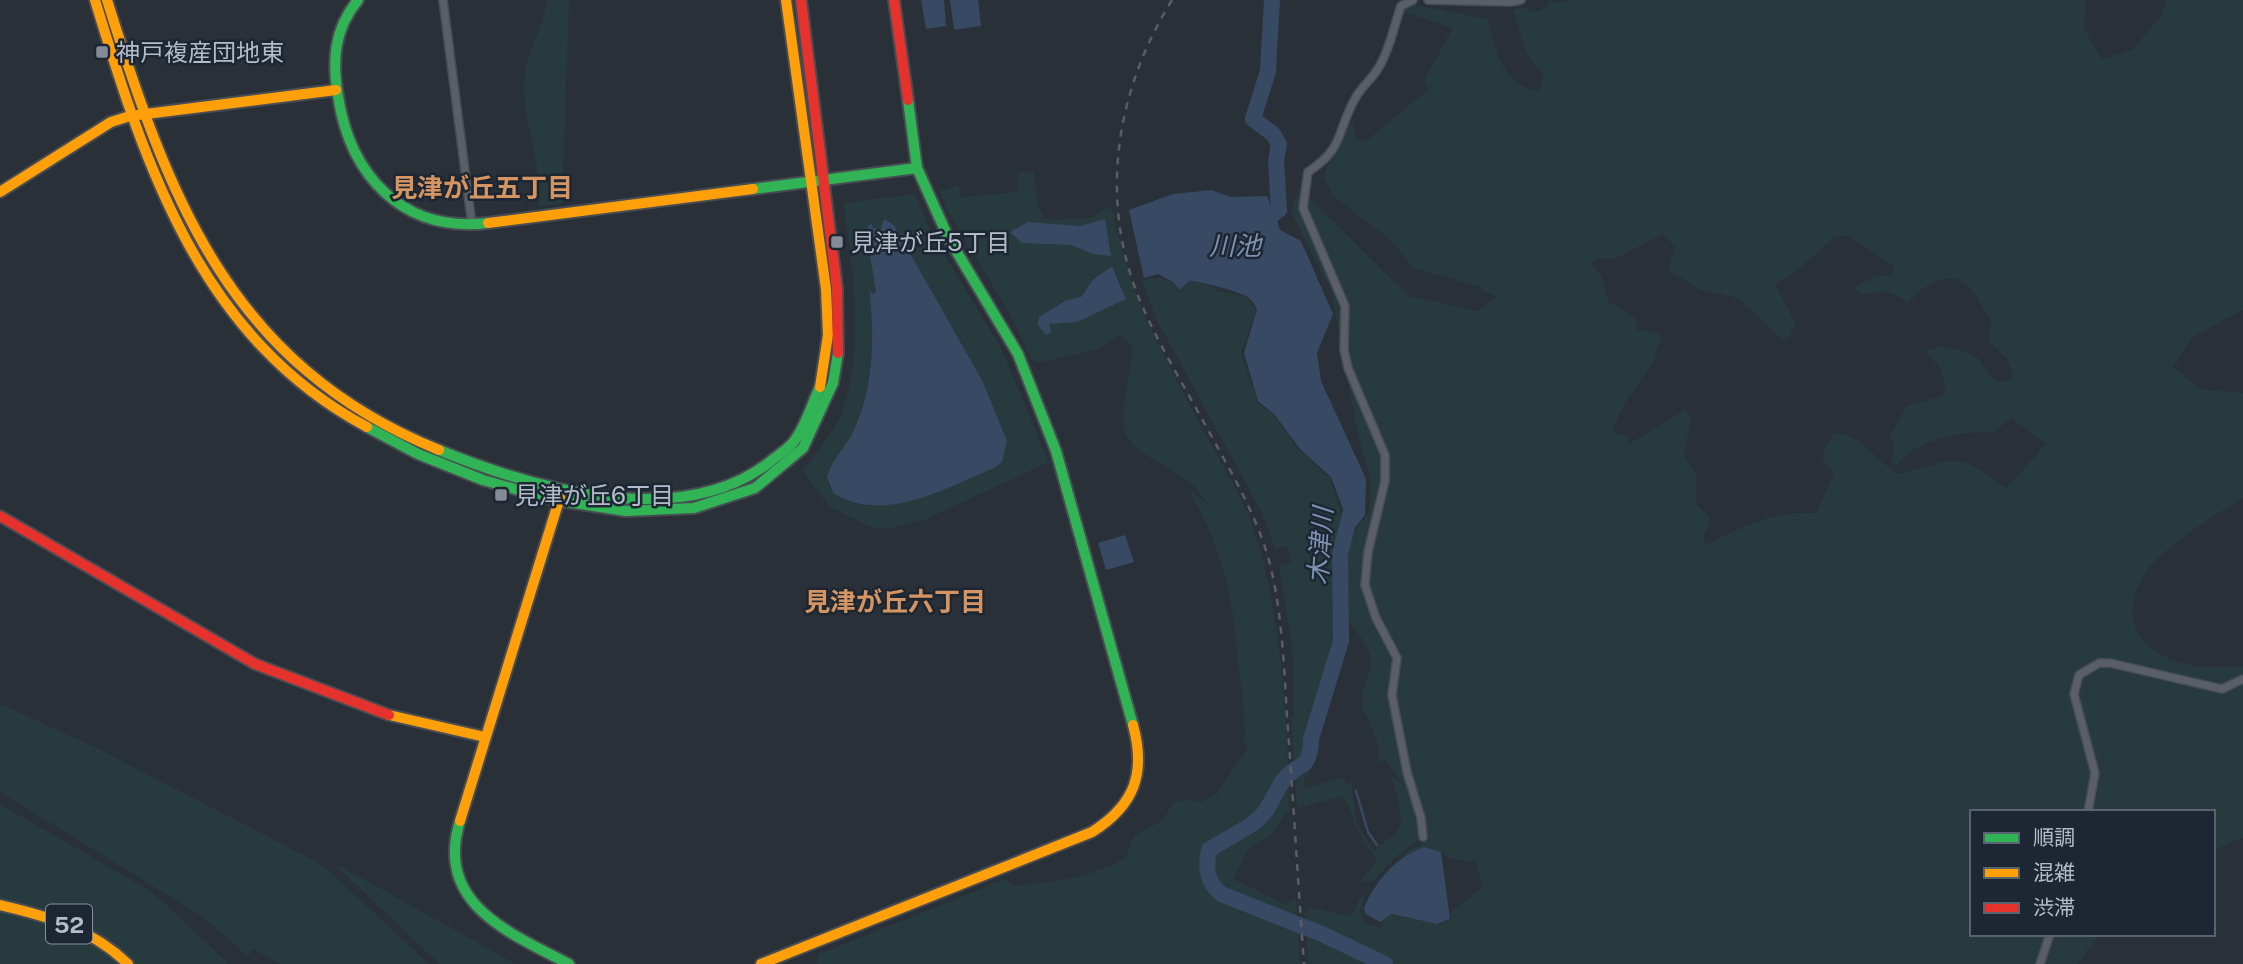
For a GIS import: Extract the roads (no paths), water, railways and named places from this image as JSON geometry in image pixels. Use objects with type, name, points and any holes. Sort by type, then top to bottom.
[{"type":"street","points":[[94,0],[152,178],[175,227],[199,267],[251,334],[290,372],[363,424],[406,448],[452,468],[558,501],[632,512],[665,513],[726,503],[772,477],[809,438],[823,415],[833,384],[841,328],[801,0]]},
{"type":"street","points":[[107,0],[143,115],[187,223],[209,260],[261,327],[298,363],[370,416],[455,458],[562,488],[666,501],[709,495],[745,481],[767,467],[800,433],[822,383],[827,356],[826,300],[786,0]]},
{"type":"street","points":[[358,0],[340,24],[334,43],[337,90],[349,144],[373,185],[409,212],[433,222],[472,225],[917,168]]},
{"type":"street","points":[[443,0],[472,225]]},
{"type":"street","points":[[761,964],[1092,832],[1115,817],[1136,786],[1140,766],[1137,740],[1056,451],[1018,354],[949,239],[917,168],[894,0]]},
{"type":"street","points":[[1413,0],[1401,6],[1378,69],[1356,97],[1343,125],[1341,139],[1328,159],[1308,172],[1302,199],[1303,208],[1345,306],[1344,349],[1348,368],[1385,455],[1385,481],[1368,552],[1365,584],[1376,618],[1397,658],[1392,695],[1423,837]]},
{"type":"street","points":[[1428,0],[1521,0]]},
{"type":"street","points":[[0,192],[111,122],[130,116],[337,90]]},
{"type":"street","points":[[562,488],[454,839],[455,875],[469,902],[480,912],[569,964]]},
{"type":"street","points":[[0,516],[255,664],[372,711],[485,737]]},
{"type":"street","points":[[2088,810],[2095,773],[2074,694],[2080,675],[2099,663],[2110,663],[2222,689],[2243,678]]},
{"type":"street","name":"52","points":[[0,905],[62,921],[93,935],[128,964]]},
{"type":"street","points":[[2040,964],[2049,936]]},
{"type":"water","points":[[921,0],[944,0],[946,26],[926,29]]},
{"type":"water","points":[[950,0],[978,0],[981,26],[954,30]]},
{"type":"water","name":"川池","points":[[1211,190],[1231,197],[1267,196],[1280,230],[1301,241],[1333,314],[1317,353],[1321,381],[1366,479],[1365,515],[1349,535],[1341,532],[1346,517],[1331,477],[1301,450],[1274,414],[1258,401],[1244,353],[1257,309],[1252,301],[1241,294],[1202,283],[1190,281],[1179,290],[1173,282],[1158,274],[1144,278],[1129,210],[1173,194]]},
{"type":"water","points":[[884,219],[894,225],[983,382],[1007,441],[1002,462],[994,468],[914,500],[873,505],[853,502],[833,493],[827,477],[852,434],[869,381],[872,325],[869,288],[872,294],[876,292],[866,231],[871,222],[873,228],[881,229]]},
{"type":"water","points":[[1105,219],[1111,256],[1093,254],[1071,245],[1022,243],[1010,232],[1028,222],[1080,226]]},
{"type":"water","points":[[1112,266],[1126,299],[1077,322],[1049,324],[1051,332],[1046,335],[1038,325],[1039,317],[1067,300],[1081,297],[1093,280]]},
{"type":"water","points":[[1125,535],[1134,562],[1106,570],[1098,543]]},
{"type":"water","points":[[1424,847],[1441,852],[1450,919],[1437,924],[1392,914],[1380,922],[1366,914],[1364,908],[1380,879],[1404,857]]},
{"type":"waterway","name":"木津川","points":[[1271,231],[1269,217],[1279,210],[1276,161],[1279,144],[1273,134],[1253,119],[1268,71],[1272,0]]},
{"type":"waterway","name":"木津川","points":[[1350,515],[1340,554],[1341,641],[1308,757],[1283,781],[1261,817],[1209,850],[1207,869],[1210,879],[1221,894],[1322,934],[1385,964]]},
{"type":"waterway","points":[[1356,791],[1368,832],[1377,845]]},
{"type":"railway","points":[[1172,0],[1137,72],[1126,110],[1119,148],[1117,187],[1120,226],[1128,265],[1141,303],[1166,355],[1230,469],[1259,531],[1270,564],[1282,640],[1304,964]]},
{"type":"place","name":"神戸複産団地東","points":[[102,52]]},
{"type":"place","name":"見津が丘5丁目","points":[[837,242]]},
{"type":"place","name":"見津が丘6丁目","points":[[501,495]]},
{"type":"district","name":"見津が丘五丁目","points":[[482,187]]},
{"type":"district","name":"見津が丘六丁目","points":[[895,601]]}]
